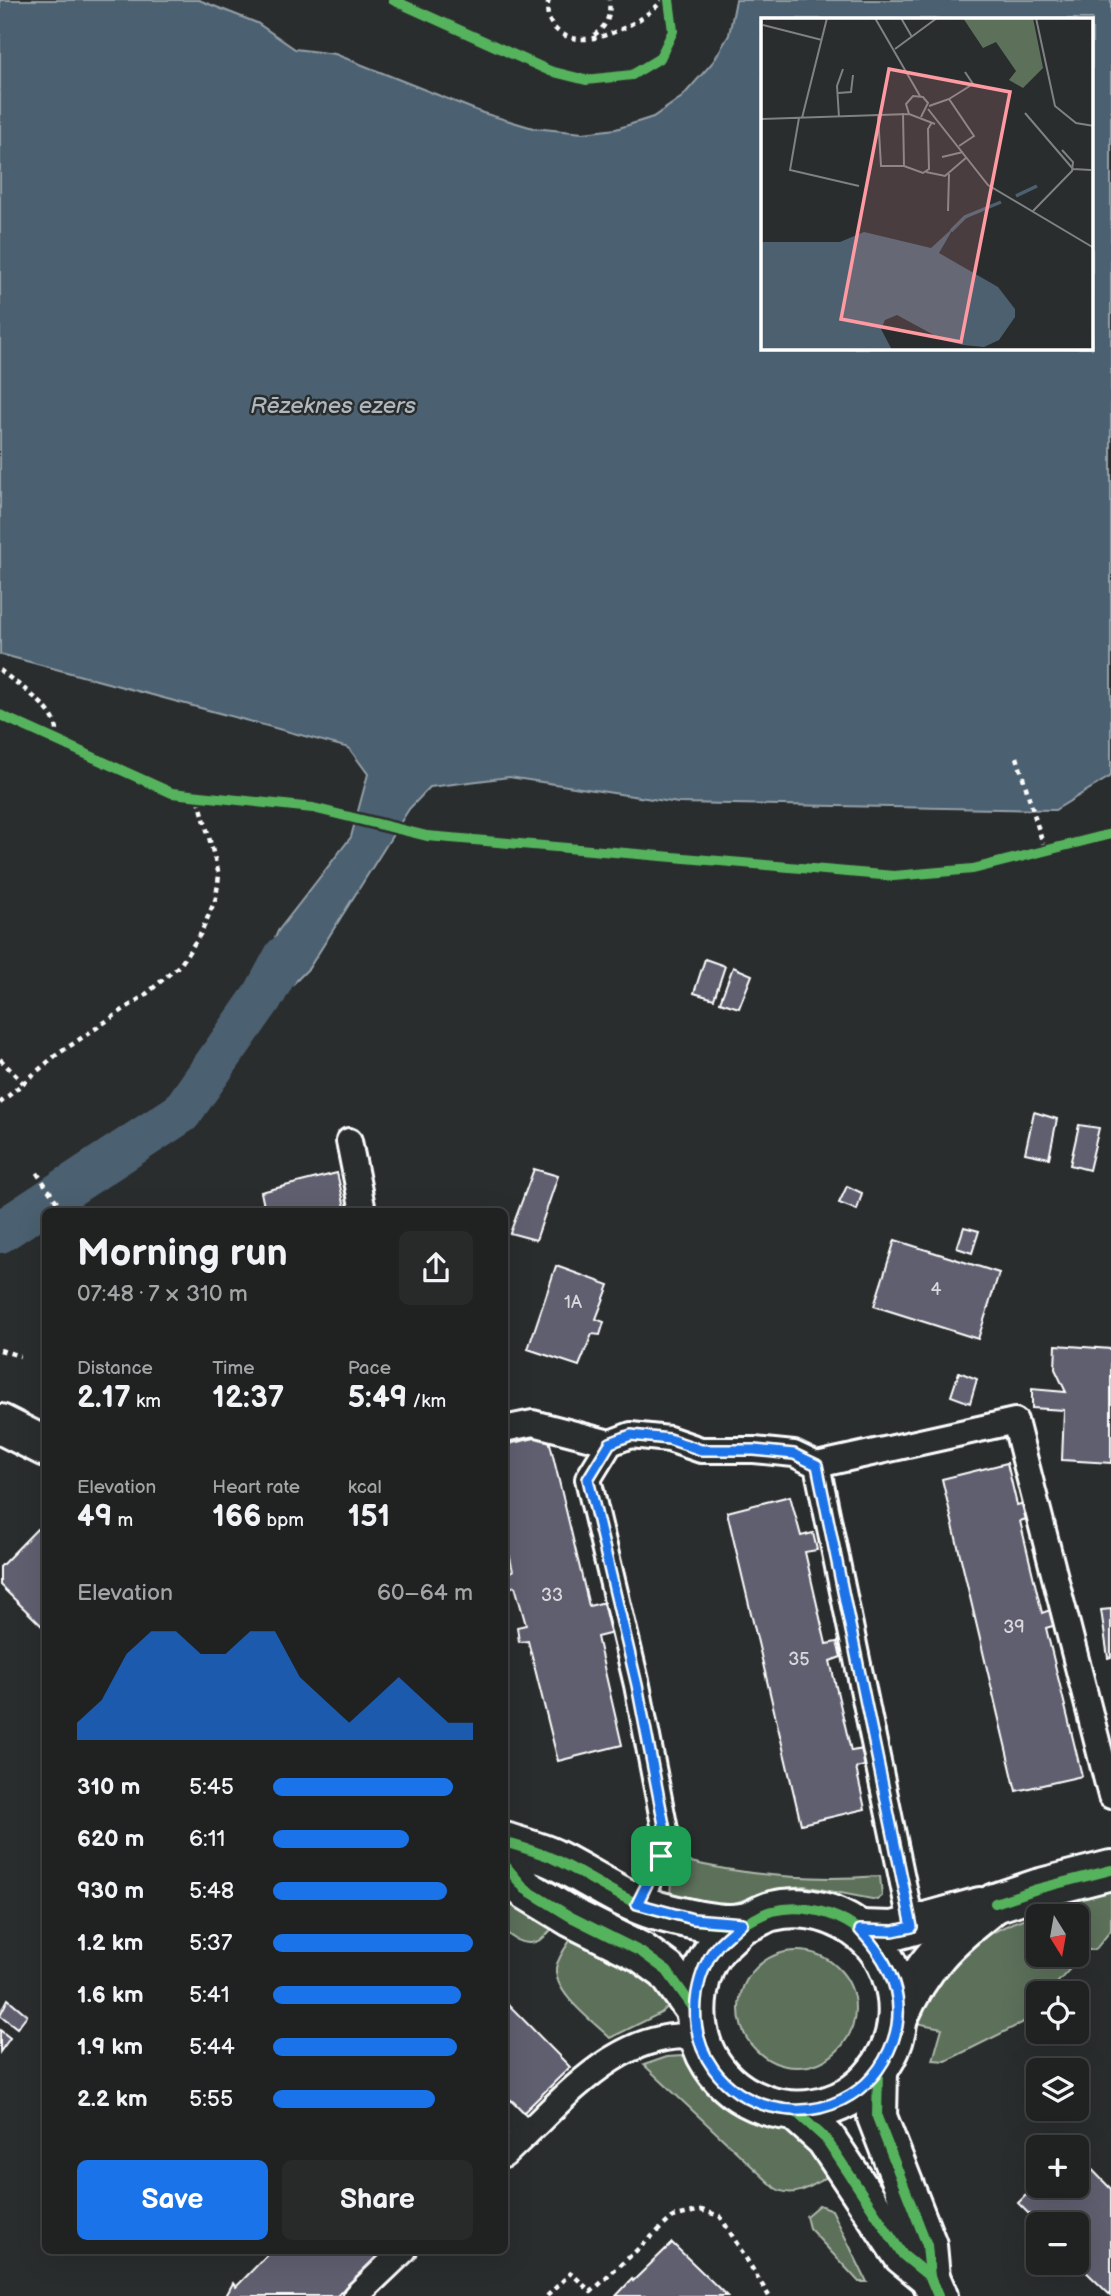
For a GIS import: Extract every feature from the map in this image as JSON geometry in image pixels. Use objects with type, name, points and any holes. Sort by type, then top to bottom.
[{"type":"main road","points":[[0,1424],[42,1445]]},
{"type":"main road","points":[[508,1843],[553,1859],[637,1904],[693,1919],[742,1923]]},
{"type":"main road","points":[[508,1869],[525,1889],[572,1917],[641,1952],[667,1971],[696,2023],[707,2058],[720,2077],[741,2095],[767,2107],[795,2111],[832,2105],[850,2096],[878,2070],[891,2046],[898,2018],[910,1989],[927,1964],[952,1936],[995,1903]]},
{"type":"main road","points":[[860,1930],[893,1931],[912,1927],[939,1916],[1111,1870]]},
{"type":"main road","points":[[696,2023],[700,1976],[717,1946],[742,1923],[771,1911],[802,1908],[833,1915],[860,1930],[877,1948],[890,1969],[897,1993],[898,2018]]},
{"type":"main road","points":[[878,2070],[877,2117],[927,2245],[934,2286]]},
{"type":"main road","points":[[795,2111],[826,2139],[903,2255],[934,2286]]},
{"type":"lane","points":[[349,1141],[362,1208]]},
{"type":"lane","points":[[508,1428],[533,1423],[610,1443],[631,1435],[669,1439],[701,1450],[754,1450],[794,1454],[817,1465],[1015,1421],[1111,1796]]},
{"type":"lane","points":[[610,1443],[588,1479],[637,1685],[666,1835],[661,1856],[637,1904]]},
{"type":"lane","points":[[817,1465],[912,1927]]},
{"type":"lane","points":[[508,2151],[588,2075],[616,2055],[657,2039],[677,2035],[696,2023]]},
{"type":"lane","points":[[508,2116],[526,2134]]},
{"type":"lane","points":[[356,2296],[400,2254]]},
{"type":"path","points":[[549,0],[549,21],[559,34],[574,40],[614,31],[668,3]]},
{"type":"path","points":[[590,38],[604,29],[610,13],[609,0]]},
{"type":"path","points":[[0,670],[50,713],[58,730],[56,740]]},
{"type":"path","points":[[45,735],[68,746]]},
{"type":"path","points":[[1017,757],[1045,851]]},
{"type":"path","points":[[185,795],[211,798]]},
{"type":"path","points":[[0,1103],[55,1056],[145,995],[181,964],[201,933],[216,898],[219,875],[198,796]]},
{"type":"path","points":[[1033,854],[1058,848]]},
{"type":"path","points":[[0,1059],[23,1083]]},
{"type":"path","points":[[37,1173],[61,1208]]},
{"type":"path","points":[[0,1350],[20,1356]]},
{"type":"path","points":[[547,2296],[571,2273],[591,2292],[673,2217],[701,2210],[720,2216],[769,2296]]},
{"type":"green space","points":[[682,1860],[781,1876],[880,1876],[882,1896],[877,1900],[804,1886],[773,1889],[716,1910],[670,1897],[671,1880]]},
{"type":"green space","points":[[1111,1891],[1111,1930],[1095,1950],[1089,1950],[1089,1904],[1064,1904]]},
{"type":"green space","points":[[508,1904],[532,1911],[555,1924],[544,1937],[532,1943],[518,1941],[508,1933]]},
{"type":"green space","points":[[1026,1918],[1026,1967],[1072,1967],[1059,1981],[1026,1981],[1026,2020],[1022,2023],[946,2061],[933,2060],[942,2028],[916,2023],[922,1994],[965,1946]]},
{"type":"green space","points":[[575,1933],[641,1968],[670,2005],[661,2013],[610,2038],[568,1997],[557,1978],[559,1959]]},
{"type":"green space","points":[[797,1951],[819,1955],[838,1968],[851,1987],[855,2009],[851,2031],[838,2050],[819,2063],[797,2067],[775,2063],[756,2050],[743,2031],[739,2009],[743,1987],[756,1968],[775,1955]]},
{"type":"green space","points":[[682,2056],[692,2063],[715,2097],[736,2110],[786,2127],[835,2172],[798,2192],[791,2193],[775,2188],[644,2065],[667,2057]]},
{"type":"green space","points":[[819,2205],[832,2210],[867,2282],[859,2282],[809,2228],[806,2216]]},
{"type":"water","name":"Rēzeknes ezers","points":[[0,0],[199,0],[257,23],[295,49],[335,54],[483,113],[533,128],[583,133],[616,129],[653,117],[682,97],[713,62],[729,35],[736,0],[1111,0],[1111,776],[1055,810],[678,803],[509,777],[430,787],[409,809],[309,968],[269,1008],[249,1000],[278,931],[351,837],[368,774],[349,748],[0,654]]},
{"type":"building","points":[[705,959],[725,966],[714,999],[694,993]]},
{"type":"building","points":[[733,967],[752,975],[739,1008],[720,1002]]},
{"type":"building","points":[[1034,1112],[1057,1119],[1049,1158],[1025,1153]]},
{"type":"building","points":[[1079,1125],[1099,1128],[1089,1170],[1070,1165]]},
{"type":"building","points":[[534,1169],[558,1176],[536,1240],[510,1233]]},
{"type":"building","points":[[337,1173],[345,1208],[264,1208],[261,1192]]},
{"type":"building","points":[[847,1186],[862,1193],[857,1210],[839,1203]]},
{"type":"building","points":[[964,1227],[979,1231],[972,1253],[957,1248]]},
{"type":"building","points":[[895,1240],[999,1273],[978,1339],[874,1306]]},
{"type":"building","points":[[556,1266],[609,1285],[596,1319],[604,1322],[600,1335],[592,1334],[579,1366],[528,1349]]},
{"type":"building","points":[[1056,1345],[1111,1349],[1111,1463],[1062,1460],[1064,1410],[1032,1408],[1032,1389],[1066,1392],[1055,1369]]},
{"type":"building","points":[[959,1372],[977,1379],[970,1403],[951,1396]]},
{"type":"building","points":[[548,1435],[589,1606],[609,1601],[617,1632],[597,1637],[622,1745],[558,1761],[528,1641],[519,1642],[517,1627],[526,1625],[515,1586],[508,1588],[508,1572],[513,1571],[508,1549],[508,1444]]},
{"type":"building","points":[[1007,1463],[1017,1505],[1029,1502],[1033,1517],[1020,1521],[1042,1613],[1053,1609],[1056,1625],[1046,1628],[1082,1776],[1016,1791],[942,1479]]},
{"type":"building","points":[[790,1496],[801,1536],[813,1533],[817,1550],[805,1552],[826,1644],[837,1642],[841,1657],[830,1661],[851,1751],[864,1749],[868,1765],[856,1768],[865,1809],[801,1824],[727,1512]]},
{"type":"building","points":[[37,1529],[42,1533],[42,1626],[0,1585],[0,1567]]},
{"type":"building","points":[[1111,1609],[1111,1657],[1108,1658],[1101,1610]]},
{"type":"building","points":[[8,1999],[27,2015],[17,2028],[0,2015]]},
{"type":"building","points":[[508,2004],[570,2067],[523,2113],[508,2098]]},
{"type":"building","points":[[0,2030],[10,2038],[0,2052]]},
{"type":"building","points":[[1089,2166],[1111,2189],[1111,2296],[1089,2275],[1089,2212],[1027,2212],[1018,2203],[1026,2195],[1026,2198],[1089,2198]]},
{"type":"building","points":[[672,2243],[727,2296],[616,2296],[632,2279],[633,2281]]},
{"type":"building","points":[[268,2254],[379,2254],[337,2296],[226,2296],[233,2283],[236,2287]]},
{"type":"waterway","points":[[0,1232],[181,1113],[265,993],[285,956]]},
{"type":"cycle path","points":[[393,0],[550,71],[586,80],[632,75],[660,58],[673,31],[669,0]]},
{"type":"cycle path","points":[[0,715],[172,793],[313,808],[427,836],[894,876],[973,869],[1111,834]]},
{"type":"cycle path","points":[[508,1843],[554,1859],[631,1901],[667,1913],[700,1921],[733,1924],[746,1922],[772,1911],[791,1908],[829,1914],[862,1933],[886,1962],[896,1990],[898,2009],[894,2039],[886,2057],[861,2088],[831,2105],[797,2110],[764,2105],[735,2089],[712,2064],[698,2032],[699,1986],[711,1955],[742,1923]]},
{"type":"cycle path","points":[[508,1869],[525,1889],[571,1917],[641,1952],[667,1971],[695,2010]]},
{"type":"cycle path","points":[[995,1903],[1111,1870]]},
{"type":"cycle path","points":[[878,2070],[877,2117],[927,2245],[930,2277],[938,2296]]},
{"type":"cycle path","points":[[795,2111],[826,2139],[903,2255],[930,2277]]},
{"type":"route","points":[[631,1435],[669,1439],[701,1450],[754,1450],[794,1454],[817,1465],[912,1927],[893,1931],[860,1930],[877,1948],[890,1969],[897,1993],[898,2018],[895,2037],[888,2054],[865,2085],[832,2105],[795,2111],[767,2107],[741,2095],[720,2077],[707,2058],[698,2037],[695,2010],[700,1976],[717,1946],[742,1923],[693,1919],[637,1904],[661,1856],[666,1835],[663,1812],[637,1685],[588,1479],[610,1443],[631,1435]]}]
